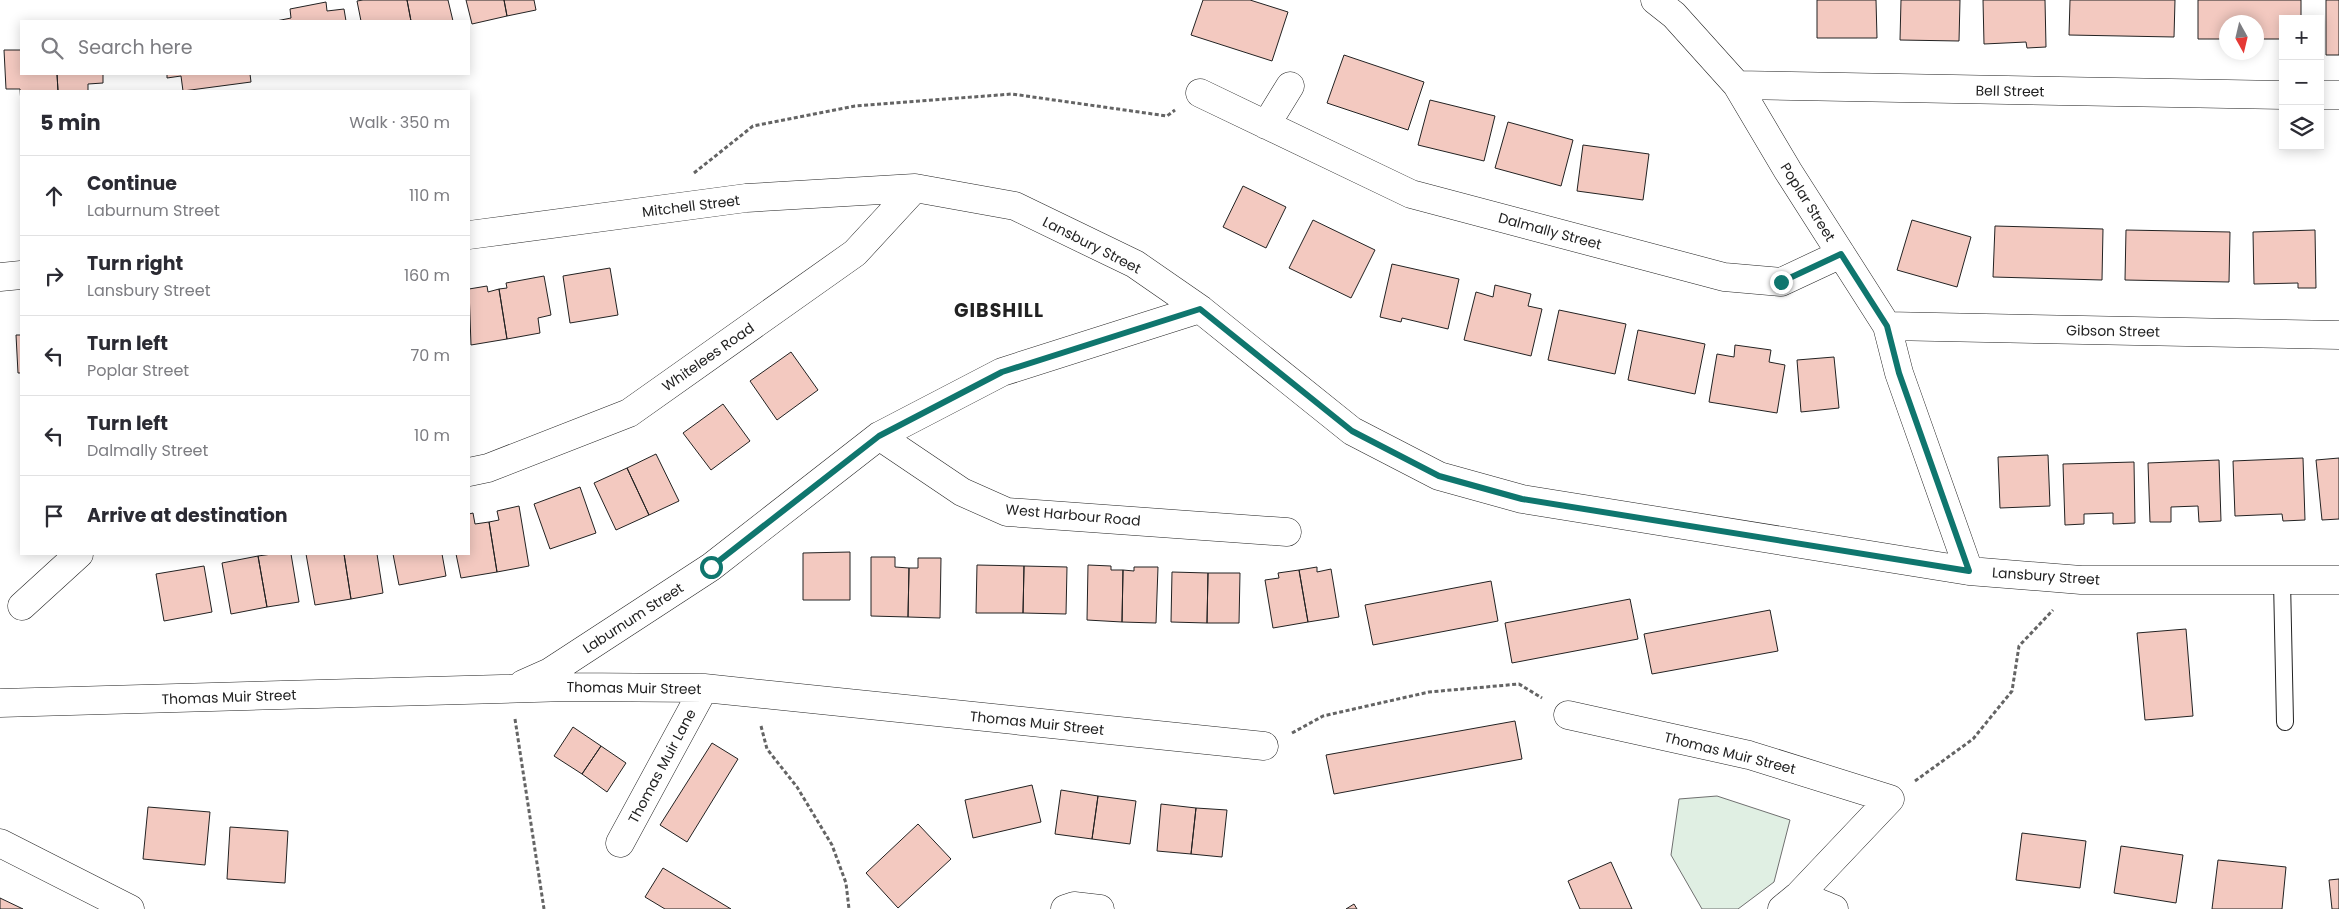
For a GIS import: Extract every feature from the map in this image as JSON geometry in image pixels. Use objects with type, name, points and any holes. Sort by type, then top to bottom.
[{"type":"street","name":"Poplar Street","points":[[1655,0],[1674,15],[1737,85],[1887,326],[1899,373],[1969,571]]},
{"type":"street","name":"Bell Street","points":[[1737,85],[2279,95]]},
{"type":"street","points":[[1266,125],[1290,86]]},
{"type":"street","name":"Dalmally Street","points":[[1200,93],[1411,194],[1724,277],[1781,282],[1841,254]]},
{"type":"street","points":[[2324,95],[2339,95]]},
{"type":"street","name":"Mitchell Street","points":[[470,235],[746,198],[915,188]]},
{"type":"street","name":"Lansbury Street","points":[[915,188],[1015,206],[1135,264],[1200,309],[1352,431],[1439,476],[1522,499],[1969,571],[2081,580],[2339,580]]},
{"type":"street","name":"Whitelees Road","points":[[470,472],[488,468],[629,413],[855,253],[915,188]]},
{"type":"street","points":[[0,277],[20,276]]},
{"type":"street","name":"Laburnum Street","points":[[510,689],[550,672],[711,567],[879,436],[1002,372],[1200,309]]},
{"type":"street","name":"Gibson Street","points":[[1887,326],[2339,335]]},
{"type":"street","name":"West Harbour Road","points":[[879,436],[962,492],[1006,512],[1286,532]]},
{"type":"street","points":[[22,606],[78,555]]},
{"type":"street","name":"Thomas Muir Street","points":[[0,703],[568,686],[704,688],[1264,746]]},
{"type":"street","name":"Thomas Muir Lane","points":[[620,843],[704,688]]},
{"type":"street","name":"Thomas Muir Street","points":[[1568,715],[1749,755],[1890,798]]},
{"type":"street","points":[[1791,902],[1890,798]]},
{"type":"street","points":[[0,843],[130,909]]},
{"type":"street","points":[[1791,902],[1834,909]]},
{"type":"street","points":[[1065,909],[1074,906],[1100,909]]},
{"type":"lane","points":[[2282,581],[2285,722]]},
{"type":"path","points":[[679,207],[695,170],[753,126],[855,106],[1012,94],[1167,116],[1200,93]]},
{"type":"path","points":[[1890,798],[1973,739],[2012,691],[2019,646],[2081,580]]},
{"type":"path","points":[[1264,746],[1323,716],[1429,692],[1519,684],[1568,715]]},
{"type":"path","points":[[510,689],[544,909]]},
{"type":"path","points":[[761,731],[767,749],[797,788],[832,845],[846,883],[849,909]]},
{"type":"green space","points":[[1717,796],[1790,820],[1774,882],[1738,909],[1702,909],[1671,855],[1679,799]]},
{"type":"building","points":[[407,0],[411,20],[361,20],[357,1]]},
{"type":"building","points":[[407,0],[448,0],[453,20],[411,20]]},
{"type":"building","points":[[466,0],[504,0],[507,16],[472,24]]},
{"type":"building","points":[[504,0],[534,0],[536,10],[507,16]]},
{"type":"building","points":[[1203,0],[1250,0],[1288,12],[1272,61],[1191,35]]},
{"type":"building","points":[[1817,0],[1876,0],[1877,38],[1817,38]]},
{"type":"building","points":[[1901,0],[1960,0],[1959,41],[1900,40]]},
{"type":"building","points":[[1983,0],[2045,0],[2046,47],[2027,48],[2026,42],[1984,44]]},
{"type":"building","points":[[2070,0],[2175,0],[2174,37],[2069,35]]},
{"type":"building","points":[[2198,0],[2301,0],[2301,15],[2279,15],[2279,39],[2264,39],[2264,15],[2219,15],[2219,39],[2198,39]]},
{"type":"building","points":[[2326,0],[2339,0],[2339,55],[2326,55]]},
{"type":"building","points":[[326,2],[327,11],[344,9],[346,20],[281,20],[291,18],[290,9]]},
{"type":"building","points":[[4,50],[20,50],[20,75],[57,75],[58,90],[6,89]]},
{"type":"building","points":[[1344,55],[1424,82],[1408,130],[1327,103]]},
{"type":"building","points":[[57,75],[103,75],[103,83],[88,84],[88,90],[58,90]]},
{"type":"building","points":[[167,75],[250,75],[251,82],[183,90],[181,76],[167,78]]},
{"type":"building","points":[[1430,100],[1495,116],[1484,161],[1418,145]]},
{"type":"building","points":[[1508,122],[1573,140],[1561,186],[1495,168]]},
{"type":"building","points":[[1583,145],[1649,154],[1643,200],[1577,191]]},
{"type":"building","points":[[1243,186],[1286,207],[1266,248],[1223,227]]},
{"type":"building","points":[[1313,220],[1375,250],[1351,298],[1289,268]]},
{"type":"building","points":[[1912,220],[1971,237],[1957,287],[1897,270]]},
{"type":"building","points":[[1995,226],[2103,229],[2102,280],[1993,277]]},
{"type":"building","points":[[2126,230],[2230,232],[2229,282],[2125,280]]},
{"type":"building","points":[[2315,230],[2316,288],[2298,288],[2298,283],[2254,284],[2253,232]]},
{"type":"building","points":[[1392,264],[1459,279],[1448,329],[1402,318],[1401,322],[1380,317]]},
{"type":"building","points":[[610,268],[618,315],[570,323],[563,276]]},
{"type":"building","points":[[544,276],[551,315],[538,318],[540,333],[507,339],[499,289],[507,288],[506,283]]},
{"type":"building","points":[[1495,285],[1531,294],[1528,306],[1542,309],[1531,356],[1464,340],[1476,292],[1493,297]]},
{"type":"building","points":[[487,286],[488,292],[499,289],[507,339],[471,345],[470,289]]},
{"type":"building","points":[[1559,310],[1626,324],[1615,374],[1548,360]]},
{"type":"building","points":[[1638,330],[1705,344],[1695,394],[1628,380]]},
{"type":"building","points":[[16,335],[20,335],[20,373],[18,373]]},
{"type":"building","points":[[1735,345],[1771,350],[1769,362],[1785,365],[1777,413],[1709,402],[1717,354],[1734,357]]},
{"type":"building","points":[[791,352],[818,390],[777,420],[750,381]]},
{"type":"building","points":[[1834,357],[1839,408],[1801,412],[1797,360]]},
{"type":"building","points":[[723,404],[750,441],[711,470],[683,433]]},
{"type":"building","points":[[656,454],[679,501],[649,515],[627,468]]},
{"type":"building","points":[[2048,455],[2050,506],[2000,508],[1998,457]]},
{"type":"building","points":[[2303,458],[2305,520],[2283,521],[2282,514],[2235,516],[2233,461]]},
{"type":"building","points":[[2339,458],[2339,519],[2322,520],[2316,460]]},
{"type":"building","points":[[2219,460],[2221,521],[2199,522],[2198,506],[2171,507],[2171,522],[2150,522],[2148,463]]},
{"type":"building","points":[[2134,462],[2135,523],[2113,524],[2113,513],[2084,514],[2084,524],[2065,525],[2063,464]]},
{"type":"building","points":[[627,468],[649,515],[616,530],[594,483]]},
{"type":"building","points":[[580,487],[596,533],[550,549],[534,504]]},
{"type":"building","points":[[519,506],[529,566],[497,572],[489,522],[499,520],[497,511]]},
{"type":"building","points":[[473,513],[475,524],[489,522],[497,572],[461,578],[456,555],[470,555],[470,514]]},
{"type":"building","points":[[850,552],[850,600],[803,600],[803,553]]},
{"type":"building","points":[[291,555],[299,602],[267,607],[258,556]]},
{"type":"building","points":[[306,555],[344,555],[351,599],[315,605]]},
{"type":"building","points":[[344,555],[377,555],[383,593],[351,599]]},
{"type":"building","points":[[393,555],[442,555],[446,576],[399,585]]},
{"type":"building","points":[[258,556],[267,607],[231,614],[222,563]]},
{"type":"building","points":[[871,557],[895,557],[895,567],[909,568],[908,617],[871,616]]},
{"type":"building","points":[[918,558],[941,558],[940,618],[908,617],[909,568],[918,568]]},
{"type":"building","points":[[977,565],[1024,566],[1023,613],[976,613]]},
{"type":"building","points":[[1088,565],[1111,566],[1111,570],[1123,570],[1122,622],[1087,620]]},
{"type":"building","points":[[204,566],[212,612],[164,621],[156,574]]},
{"type":"building","points":[[1024,566],[1067,567],[1066,614],[1023,613]]},
{"type":"building","points":[[1134,567],[1158,567],[1156,623],[1122,622],[1123,570],[1134,571]]},
{"type":"building","points":[[1317,567],[1317,572],[1331,569],[1339,617],[1308,622],[1299,570]]},
{"type":"building","points":[[1299,570],[1308,622],[1273,628],[1265,580],[1279,578],[1278,573]]},
{"type":"building","points":[[1172,572],[1208,573],[1207,623],[1171,622]]},
{"type":"building","points":[[1208,573],[1240,573],[1239,623],[1207,623]]},
{"type":"building","points":[[1491,581],[1498,621],[1373,645],[1365,605]]},
{"type":"building","points":[[1630,599],[1638,639],[1512,663],[1505,623]]},
{"type":"building","points":[[1770,610],[1778,651],[1652,674],[1644,634]]},
{"type":"building","points":[[2186,629],[2193,716],[2145,720],[2137,633]]},
{"type":"building","points":[[1515,721],[1522,759],[1334,794],[1326,755]]},
{"type":"building","points":[[573,727],[601,746],[582,774],[554,756]]},
{"type":"building","points":[[712,743],[738,759],[687,842],[660,825]]},
{"type":"building","points":[[601,746],[626,763],[607,792],[582,774]]},
{"type":"building","points":[[1032,785],[1041,822],[973,838],[965,800]]},
{"type":"building","points":[[1061,790],[1098,796],[1092,839],[1055,834]]},
{"type":"building","points":[[1098,796],[1136,801],[1130,844],[1092,839]]},
{"type":"building","points":[[1161,804],[1196,808],[1191,854],[1157,851]]},
{"type":"building","points":[[148,807],[210,812],[205,865],[143,859]]},
{"type":"building","points":[[1196,808],[1227,810],[1222,857],[1191,854]]},
{"type":"building","points":[[918,824],[951,859],[898,908],[866,873]]},
{"type":"building","points":[[230,827],[288,831],[285,883],[227,879]]},
{"type":"building","points":[[2022,833],[2086,841],[2080,888],[2016,880]]},
{"type":"building","points":[[2121,846],[2183,855],[2176,903],[2114,893]]},
{"type":"building","points":[[2218,860],[2286,867],[2282,909],[2212,909]]},
{"type":"building","points":[[1611,862],[1632,909],[1580,909],[1568,881]]},
{"type":"building","points":[[663,868],[731,909],[665,909],[645,897]]},
{"type":"building","points":[[2339,879],[2339,909],[2332,909],[2329,880]]},
{"type":"building","points":[[0,898],[23,909],[0,909]]},
{"type":"building","points":[[1354,904],[1357,909],[1346,909]]},
{"type":"district","name":"GIBSHILL","points":[[999,310]]},
{"type":"route","points":[[711,567],[879,436],[1002,372],[1200,309],[1352,431],[1439,476],[1522,499],[1969,571],[1899,373],[1887,326],[1841,254],[1781,282]]}]
